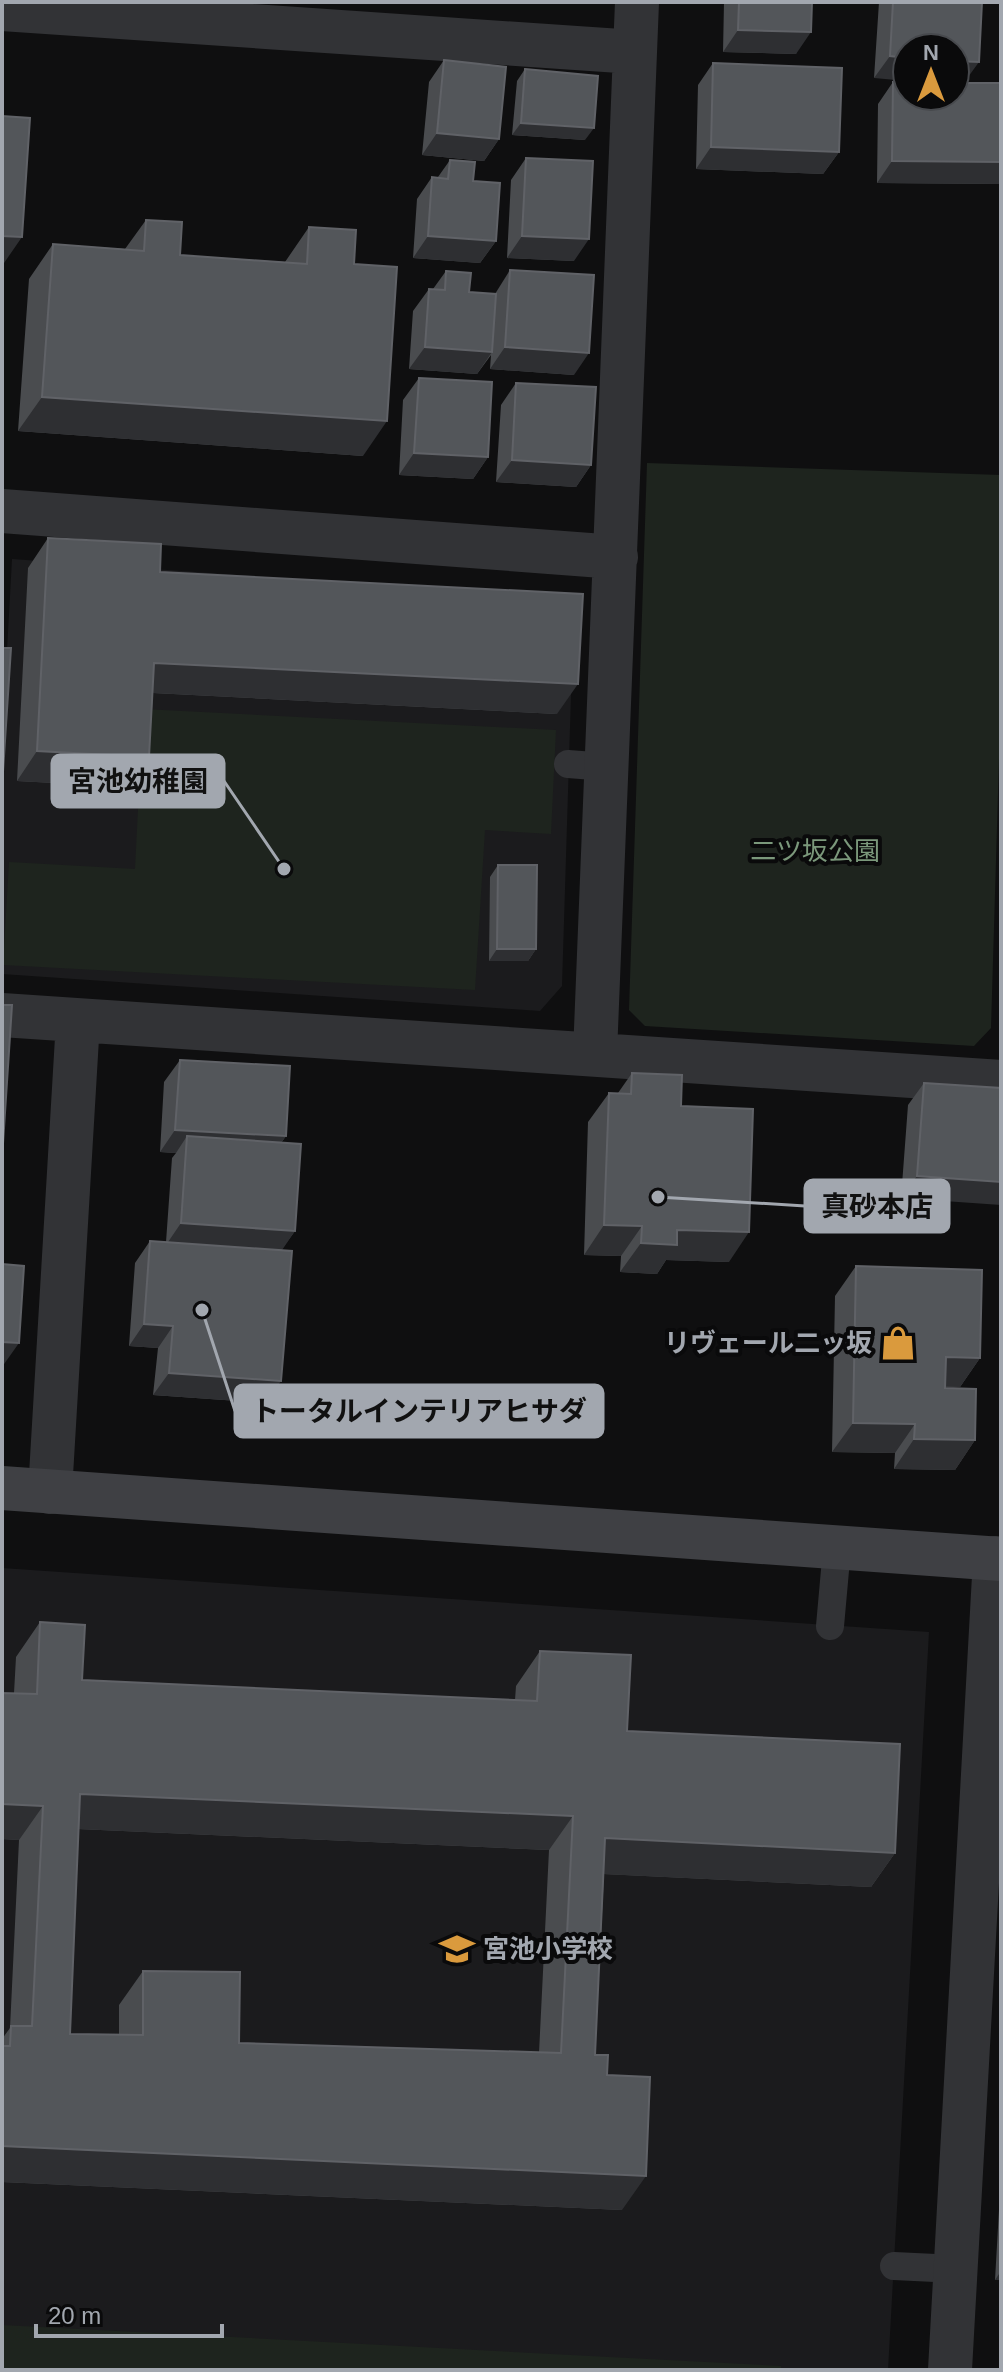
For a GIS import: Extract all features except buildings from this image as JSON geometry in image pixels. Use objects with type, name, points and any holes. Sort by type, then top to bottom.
[{"type":"street","points":[[595,1054],[588,766],[616,557],[637,2]]},
{"type":"street","points":[[2,9],[635,52]]},
{"type":"street","points":[[2,511],[616,557]]},
{"type":"street","points":[[2,1015],[1001,1082]]},
{"type":"street","points":[[50,1492],[78,1021]]},
{"type":"street","points":[[2,1488],[998,1558],[986,1986],[956,2269],[950,2370]]},
{"type":"lane","points":[[830,1626],[837,1548]]},
{"type":"lane","points":[[894,2266],[956,2269]]},
{"type":"shaded area","points":[[12,559],[574,599],[562,986],[540,1011],[2,974],[2,742]]},
{"type":"shaded area","name":"宮池小学校","points":[[2,1568],[929,1632],[888,2370],[2,2370]]},
{"type":"green space","name":"二ツ坂公園","points":[[647,463],[1001,475],[1001,692],[991,1028],[974,1046],[645,1026],[629,1010]]},
{"type":"green space","points":[[143,709],[556,730],[551,834],[485,830],[475,990],[3,965],[9,862],[135,869]]},
{"type":"green space","points":[[2,2325],[781,2366],[781,2370],[2,2370]]},
{"type":"place","name":"宮池幼稚園","points":[[284,869]]},
{"type":"place","name":"真砂本店","points":[[658,1197]]},
{"type":"place","name":"トータルインテリアヒサダ","points":[[202,1310]]},
{"type":"place","name":"リヴェール二ッ坂","points":[[898,1343]]},
{"type":"place","name":"宮池小学校","points":[[457,1949]]}]
